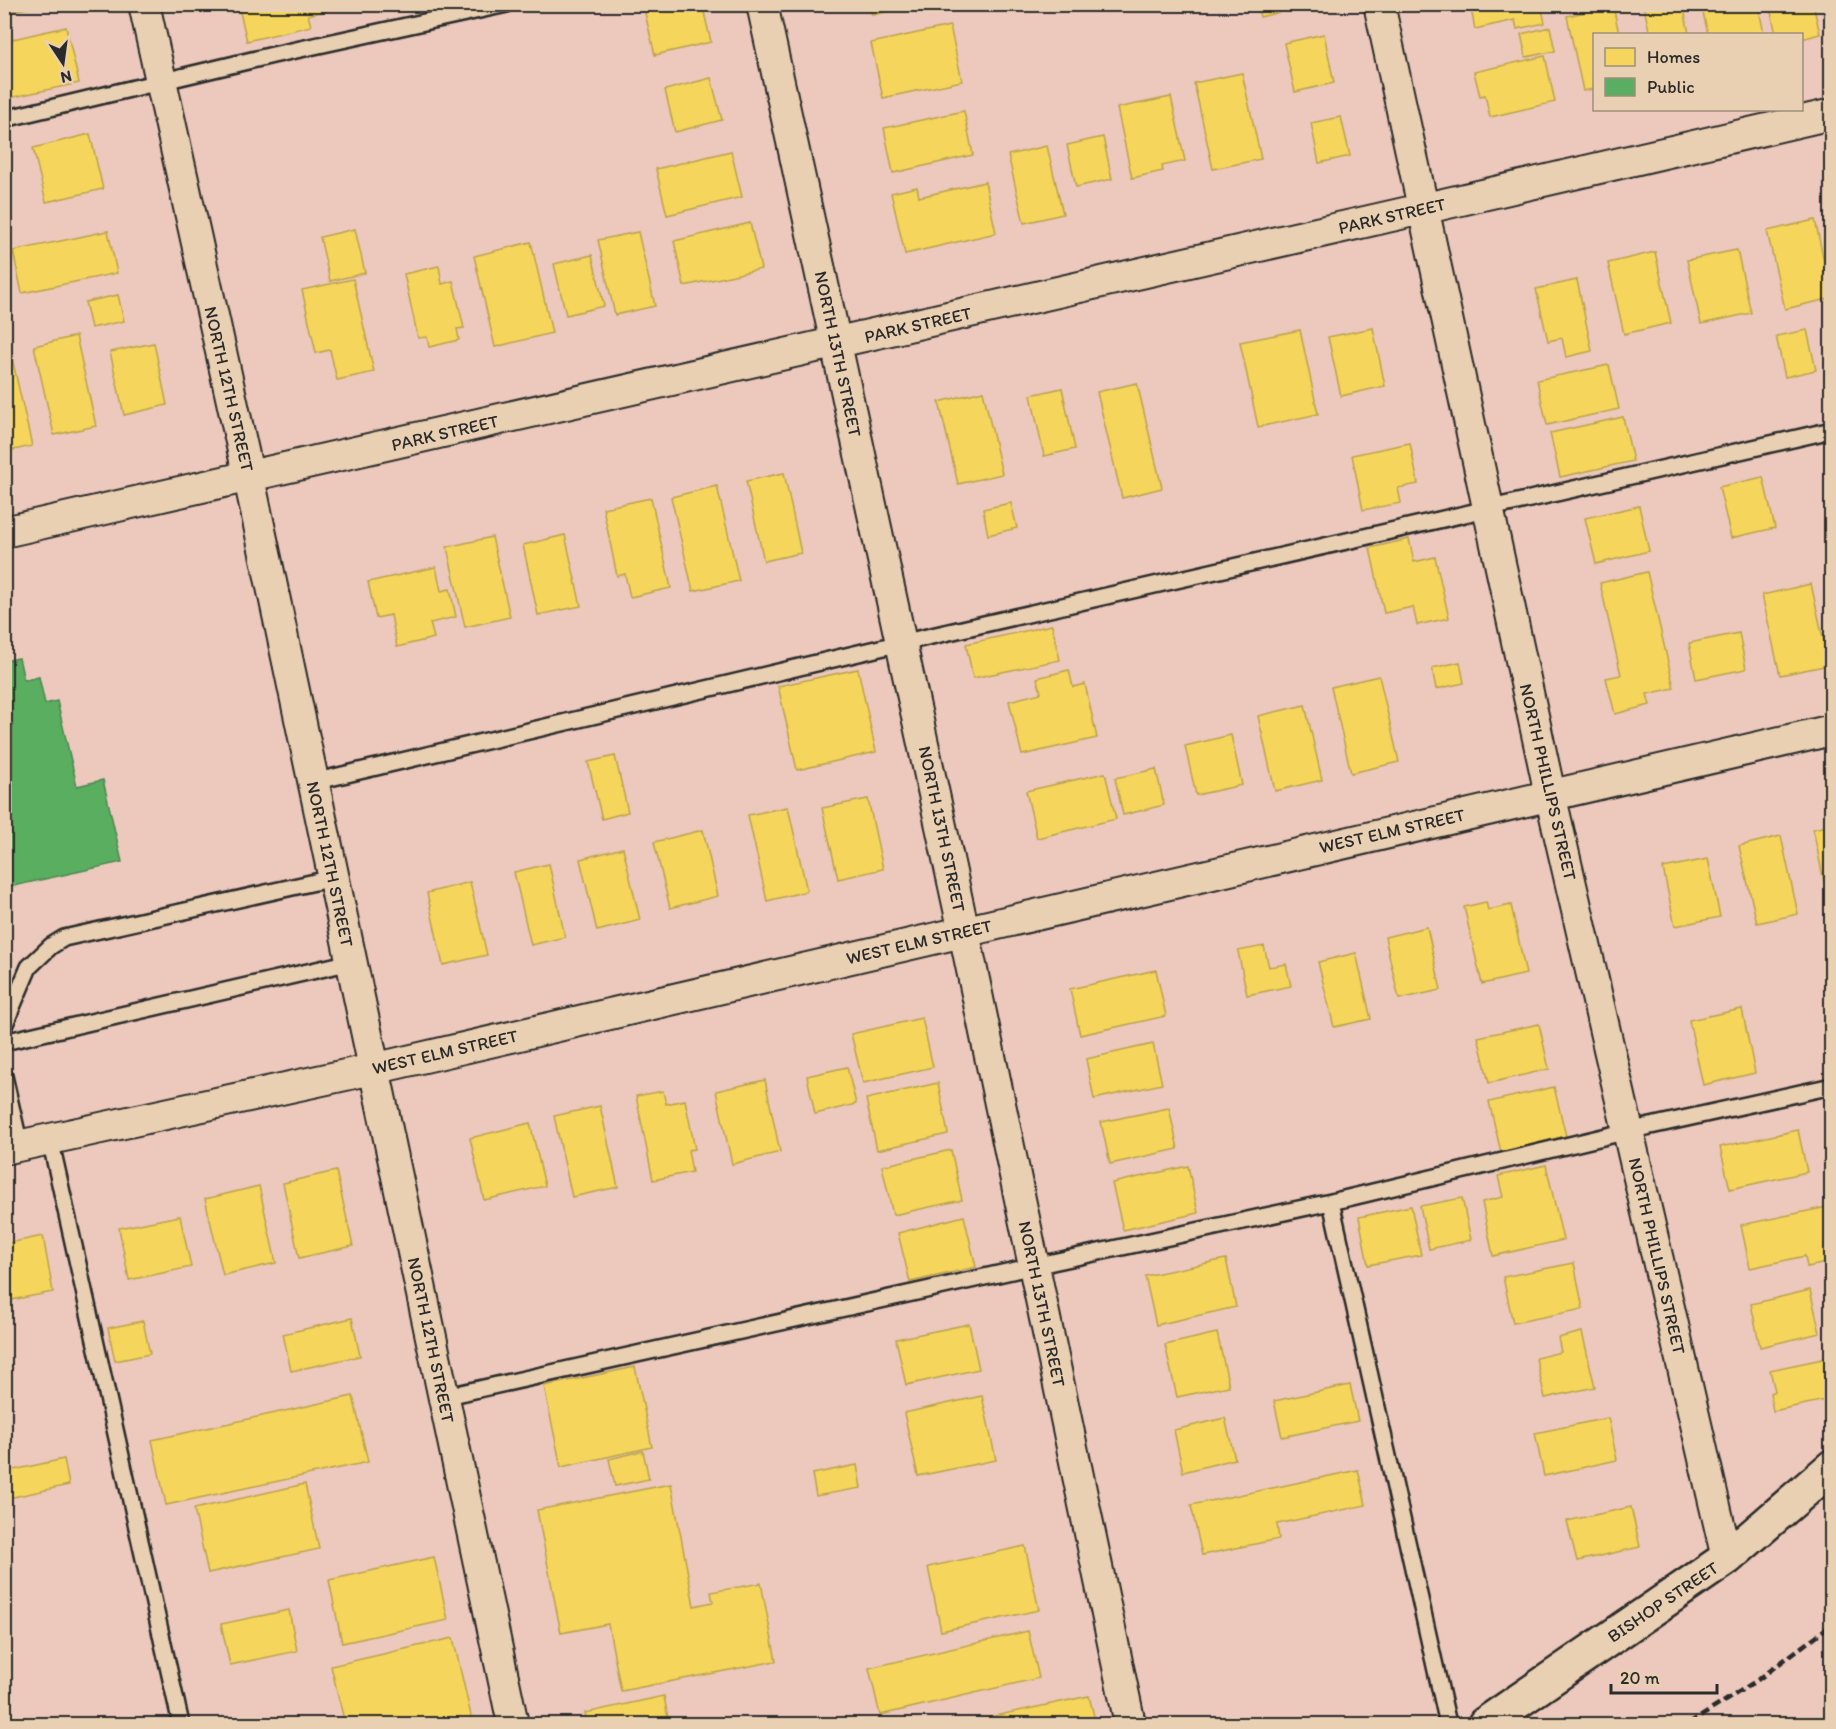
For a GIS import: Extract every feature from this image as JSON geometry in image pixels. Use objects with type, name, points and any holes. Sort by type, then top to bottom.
[{"type":"street","name":"NORTH 12TH STREET","points":[[144,4],[249,478],[513,1725]]},
{"type":"street","name":"NORTH 13TH STREET","points":[[762,4],[964,932],[1130,1725]]},
{"type":"street","name":"NORTH PHILLIPS STREET","points":[[1379,4],[1550,794],[1727,1558]]},
{"type":"street","name":"PARK STREET","points":[[4,532],[836,344],[1832,114]]},
{"type":"street","name":"WEST ELM STREET","points":[[12,1147],[373,1069],[1832,730]]},
{"type":"street","name":"BISHOP STREET","points":[[1485,1725],[1727,1558],[1832,1467]]},
{"type":"lane","points":[[4,119],[507,4]]},
{"type":"lane","points":[[313,782],[901,643],[1832,429]]},
{"type":"lane","points":[[4,1026],[29,967],[51,946],[64,938],[333,878]]},
{"type":"lane","points":[[4,1042],[351,962]]},
{"type":"lane","points":[[4,1076],[12,1147]]},
{"type":"lane","points":[[443,1397],[1330,1202],[1628,1131],[1832,1086]]},
{"type":"lane","points":[[50,1139],[181,1725]]},
{"type":"lane","points":[[1330,1202],[1448,1725]]},
{"type":"building: Homes","points":[[4,4],[44,4],[4,13]]},
{"type":"building: Homes","points":[[238,4],[325,4],[326,11],[308,15],[311,26],[247,41]]},
{"type":"building: Homes","points":[[662,4],[702,4],[711,42],[655,55],[644,9]]},
{"type":"building: Homes","points":[[869,4],[922,4],[872,15]]},
{"type":"building: Homes","points":[[1257,4],[1313,4],[1260,17]]},
{"type":"building: Homes","points":[[1470,4],[1541,4],[1545,23],[1517,29],[1515,20],[1475,29]]},
{"type":"building: Homes","points":[[1643,4],[1683,4],[1689,33],[1650,33]]},
{"type":"building: Homes","points":[[1701,4],[1758,4],[1764,33],[1708,33]]},
{"type":"building: Homes","points":[[1769,4],[1813,4],[1820,34],[1803,39],[1803,33],[1776,33]]},
{"type":"building: Homes","points":[[1613,6],[1619,33],[1593,33],[1593,89],[1583,91],[1567,16]]},
{"type":"building: Homes","points":[[950,26],[962,81],[883,98],[871,43]]},
{"type":"building: Homes","points":[[66,27],[79,83],[4,99],[4,41]]},
{"type":"building: Homes","points":[[1550,27],[1555,51],[1526,57],[1521,34]]},
{"type":"building: Homes","points":[[1324,34],[1334,83],[1295,92],[1284,43]]},
{"type":"building: Homes","points":[[1545,56],[1555,102],[1490,117],[1485,95],[1480,96],[1474,72]]},
{"type":"building: Homes","points":[[1242,73],[1261,159],[1213,169],[1194,83]]},
{"type":"building: Homes","points":[[711,78],[722,120],[675,132],[665,90]]},
{"type":"building: Homes","points":[[1171,97],[1185,161],[1162,166],[1163,171],[1132,178],[1117,108]]},
{"type":"building: Homes","points":[[964,111],[973,155],[893,173],[884,128]]},
{"type":"building: Homes","points":[[1341,117],[1350,156],[1319,163],[1311,123]]},
{"type":"building: Homes","points":[[90,134],[103,189],[46,202],[33,148]]},
{"type":"building: Homes","points":[[1103,137],[1112,179],[1076,187],[1067,145]]},
{"type":"building: Homes","points":[[1047,146],[1063,214],[1024,223],[1008,155]]},
{"type":"building: Homes","points":[[731,151],[742,197],[667,215],[656,169]]},
{"type":"building: Homes","points":[[985,182],[996,233],[905,254],[891,193],[917,187],[919,197]]},
{"type":"building: Homes","points":[[1815,220],[1832,298],[1785,309],[1767,231]]},
{"type":"building: Homes","points":[[750,223],[761,269],[684,286],[674,241]]},
{"type":"building: Homes","points":[[355,229],[365,273],[330,281],[320,237]]},
{"type":"building: Homes","points":[[108,231],[117,273],[22,293],[13,251]]},
{"type":"building: Homes","points":[[638,232],[655,306],[615,315],[598,240]]},
{"type":"building: Homes","points":[[531,242],[552,333],[495,347],[474,256]]},
{"type":"building: Homes","points":[[1737,250],[1751,313],[1701,324],[1687,260]]},
{"type":"building: Homes","points":[[1655,252],[1671,323],[1624,334],[1608,263]]},
{"type":"building: Homes","points":[[592,255],[604,306],[566,315],[554,264]]},
{"type":"building: Homes","points":[[439,266],[442,284],[453,281],[464,328],[457,329],[459,340],[429,347],[427,337],[418,338],[404,274]]},
{"type":"building: Homes","points":[[353,279],[374,372],[337,380],[330,350],[316,353],[302,290]]},
{"type":"building: Homes","points":[[1577,280],[1592,351],[1566,357],[1562,338],[1548,341],[1536,289]]},
{"type":"building: Homes","points":[[118,295],[124,321],[91,328],[85,302]]},
{"type":"building: Homes","points":[[1373,328],[1385,386],[1341,396],[1328,337]]},
{"type":"building: Homes","points":[[1300,330],[1318,414],[1258,427],[1240,342]]},
{"type":"building: Homes","points":[[1807,330],[1816,370],[1785,377],[1776,336]]},
{"type":"building: Homes","points":[[76,336],[96,426],[54,435],[34,346]]},
{"type":"building: Homes","points":[[154,343],[167,405],[124,415],[110,352]]},
{"type":"building: Homes","points":[[9,345],[32,446],[4,452],[4,346]]},
{"type":"building: Homes","points":[[1609,365],[1619,409],[1547,425],[1537,380]]},
{"type":"building: Homes","points":[[1137,383],[1162,488],[1122,498],[1097,392]]},
{"type":"building: Homes","points":[[1062,388],[1075,449],[1044,456],[1031,395]]},
{"type":"building: Homes","points":[[983,391],[1002,474],[958,484],[939,402]]},
{"type":"building: Homes","points":[[1623,417],[1633,461],[1560,477],[1550,433]]},
{"type":"building: Homes","points":[[1410,443],[1418,484],[1398,488],[1401,503],[1363,510],[1352,455]]},
{"type":"building: Homes","points":[[784,473],[801,553],[764,561],[746,481]]},
{"type":"building: Homes","points":[[1763,477],[1775,528],[1731,538],[1719,487]]},
{"type":"building: Homes","points":[[717,486],[739,581],[693,591],[671,497]]},
{"type":"building: Homes","points":[[651,498],[671,588],[630,597],[625,574],[617,576],[603,508]]},
{"type":"building: Homes","points":[[1011,503],[1017,528],[988,535],[983,509]]},
{"type":"building: Homes","points":[[1639,506],[1649,551],[1596,564],[1585,518]]},
{"type":"building: Homes","points":[[565,535],[581,606],[538,615],[523,545]]},
{"type":"building: Homes","points":[[492,537],[510,617],[465,627],[447,547]]},
{"type":"building: Homes","points":[[1409,539],[1414,562],[1435,557],[1449,618],[1417,625],[1413,607],[1384,613],[1370,548]]},
{"type":"building: Homes","points":[[436,567],[441,591],[450,589],[456,617],[430,623],[434,638],[397,647],[391,615],[376,618],[368,582]]},
{"type":"building: Homes","points":[[1647,572],[1674,688],[1647,694],[1650,705],[1615,714],[1606,678],[1621,675],[1600,583]]},
{"type":"building: Homes","points":[[1811,584],[1829,665],[1780,675],[1762,595]]},
{"type":"building: Homes","points":[[1052,625],[1060,660],[973,678],[966,644]]},
{"type":"building: Homes","points":[[1739,633],[1746,669],[1696,679],[1689,643]]},
{"type":"building: Homes","points":[[1460,662],[1464,683],[1436,689],[1432,668]]},
{"type":"building: Homes","points":[[858,669],[876,752],[797,770],[778,686]]},
{"type":"building: Homes","points":[[1069,670],[1073,687],[1085,684],[1097,738],[1022,755],[1009,701],[1041,693],[1037,678]]},
{"type":"building: Homes","points":[[1379,676],[1399,762],[1351,773],[1331,687]]},
{"type":"building: Homes","points":[[1305,705],[1322,780],[1275,791],[1258,716]]},
{"type":"building: Homes","points":[[1231,735],[1242,785],[1196,795],[1185,746]]},
{"type":"building: Homes","points":[[615,756],[628,812],[602,819],[588,762]]},
{"type":"building: Homes","points":[[1156,769],[1164,805],[1123,815],[1115,778]]},
{"type":"building: Homes","points":[[1105,773],[1116,819],[1037,838],[1026,791]]},
{"type":"building: Homes","points":[[868,799],[883,869],[838,879],[822,808]]},
{"type":"building: Homes","points":[[788,807],[807,891],[767,901],[748,815]]},
{"type":"building: Homes","points":[[1832,825],[1832,900],[1828,901],[1813,829]]},
{"type":"building: Homes","points":[[703,830],[718,896],[670,908],[654,842]]},
{"type":"building: Homes","points":[[1781,836],[1798,914],[1757,923],[1739,846]]},
{"type":"building: Homes","points":[[623,848],[640,920],[597,931],[580,859]]},
{"type":"building: Homes","points":[[1708,859],[1720,917],[1675,926],[1663,868]]},
{"type":"building: Homes","points":[[549,864],[565,937],[531,945],[514,872]]},
{"type":"building: Homes","points":[[470,882],[487,955],[443,965],[427,893]]},
{"type":"building: Homes","points":[[1486,902],[1488,910],[1511,905],[1526,974],[1482,984],[1464,907]]},
{"type":"building: Homes","points":[[1427,927],[1441,990],[1399,999],[1385,937]]},
{"type":"building: Homes","points":[[1264,946],[1269,967],[1286,964],[1291,986],[1247,995],[1238,951]]},
{"type":"building: Homes","points":[[1356,953],[1371,1019],[1334,1027],[1318,962]]},
{"type":"building: Homes","points":[[1156,970],[1166,1016],[1080,1035],[1070,989]]},
{"type":"building: Homes","points":[[1742,1009],[1755,1073],[1703,1085],[1689,1020]]},
{"type":"building: Homes","points":[[922,1018],[933,1067],[863,1083],[851,1034]]},
{"type":"building: Homes","points":[[1539,1024],[1549,1069],[1489,1083],[1478,1037]]},
{"type":"building: Homes","points":[[1153,1044],[1162,1084],[1094,1099],[1086,1059]]},
{"type":"building: Homes","points":[[847,1067],[856,1104],[815,1114],[807,1076]]},
{"type":"building: Homes","points":[[765,1080],[780,1152],[732,1164],[716,1091]]},
{"type":"building: Homes","points":[[938,1083],[948,1134],[877,1150],[866,1099]]},
{"type":"building: Homes","points":[[1554,1087],[1566,1136],[1501,1152],[1489,1102]]},
{"type":"building: Homes","points":[[663,1091],[666,1104],[685,1100],[695,1149],[688,1150],[692,1172],[653,1180],[636,1096]]},
{"type":"building: Homes","points":[[600,1106],[618,1187],[572,1197],[554,1116]]},
{"type":"building: Homes","points":[[1169,1108],[1178,1149],[1110,1164],[1101,1122]]},
{"type":"building: Homes","points":[[530,1123],[545,1186],[484,1200],[470,1138]]},
{"type":"building: Homes","points":[[1798,1130],[1807,1172],[1730,1189],[1720,1147]]},
{"type":"building: Homes","points":[[951,1150],[962,1200],[893,1215],[882,1166]]},
{"type":"building: Homes","points":[[1546,1165],[1563,1240],[1493,1256],[1482,1202],[1503,1197],[1498,1176]]},
{"type":"building: Homes","points":[[1188,1166],[1198,1213],[1123,1230],[1112,1183]]},
{"type":"building: Homes","points":[[336,1171],[353,1246],[299,1258],[283,1183]]},
{"type":"building: Homes","points":[[259,1186],[276,1263],[223,1275],[205,1199]]},
{"type":"building: Homes","points":[[1462,1198],[1471,1240],[1429,1249],[1420,1206]]},
{"type":"building: Homes","points":[[1411,1206],[1421,1255],[1368,1265],[1359,1217]]},
{"type":"building: Homes","points":[[1832,1206],[1832,1262],[1807,1267],[1805,1256],[1750,1268],[1741,1225]]},
{"type":"building: Homes","points":[[180,1216],[191,1267],[129,1280],[119,1228]]},
{"type":"building: Homes","points":[[964,1216],[976,1267],[910,1282],[898,1233]]},
{"type":"building: Homes","points":[[43,1236],[53,1292],[6,1301],[4,1244]]},
{"type":"building: Homes","points":[[1226,1259],[1236,1307],[1156,1325],[1145,1276]]},
{"type":"building: Homes","points":[[1574,1263],[1583,1309],[1513,1323],[1503,1277]]},
{"type":"building: Homes","points":[[1810,1290],[1820,1333],[1760,1347],[1751,1304]]},
{"type":"building: Homes","points":[[352,1318],[360,1356],[291,1371],[283,1334]]},
{"type":"building: Homes","points":[[143,1321],[150,1354],[115,1361],[108,1328]]},
{"type":"building: Homes","points":[[969,1324],[979,1369],[906,1385],[896,1339]]},
{"type":"building: Homes","points":[[1582,1332],[1595,1387],[1545,1398],[1536,1358],[1561,1352],[1558,1338]]},
{"type":"building: Homes","points":[[1217,1333],[1229,1386],[1177,1397],[1165,1345]]},
{"type":"building: Homes","points":[[1832,1357],[1832,1374],[1825,1375],[1830,1399],[1773,1411],[1770,1393],[1775,1391],[1770,1370]]},
{"type":"building: Homes","points":[[635,1367],[652,1447],[561,1467],[544,1386]]},
{"type":"building: Homes","points":[[1350,1385],[1358,1421],[1282,1437],[1274,1401]]},
{"type":"building: Homes","points":[[353,1396],[368,1462],[166,1505],[152,1440]]},
{"type":"building: Homes","points":[[982,1396],[996,1460],[918,1476],[904,1413]]},
{"type":"building: Homes","points":[[1225,1418],[1235,1459],[1183,1472],[1174,1430]]},
{"type":"building: Homes","points":[[1608,1418],[1617,1460],[1544,1476],[1535,1433]]},
{"type":"building: Homes","points":[[643,1451],[649,1479],[615,1486],[609,1459]]},
{"type":"building: Homes","points":[[64,1459],[69,1485],[4,1499],[4,1472]]},
{"type":"building: Homes","points":[[857,1465],[861,1488],[816,1496],[812,1474]]},
{"type":"building: Homes","points":[[1358,1470],[1366,1505],[1277,1524],[1279,1539],[1202,1555],[1191,1505]]},
{"type":"building: Homes","points":[[305,1484],[319,1549],[208,1573],[194,1509]]},
{"type":"building: Homes","points":[[671,1484],[694,1606],[713,1602],[711,1592],[761,1583],[776,1661],[621,1691],[608,1624],[561,1633],[537,1510]]},
{"type":"building: Homes","points":[[1631,1507],[1640,1547],[1577,1561],[1567,1521]]},
{"type":"building: Homes","points":[[1025,1546],[1039,1610],[941,1631],[928,1567]]},
{"type":"building: Homes","points":[[434,1557],[448,1620],[342,1643],[329,1580]]},
{"type":"building: Homes","points":[[289,1610],[297,1651],[230,1665],[221,1624]]},
{"type":"building: Homes","points":[[1028,1631],[1039,1678],[880,1715],[869,1668]]},
{"type":"building: Homes","points":[[453,1638],[473,1724],[345,1724],[331,1666]]},
{"type":"building: Homes","points":[[664,1696],[669,1724],[587,1724],[585,1713]]},
{"type":"building: Homes","points":[[1089,1696],[1096,1724],[957,1724]]},
{"type":"building: Public","points":[[19,658],[24,680],[39,677],[45,704],[57,701],[77,786],[103,780],[122,862],[4,888],[4,661]]},
{"type":"railway","points":[[1689,1724],[1759,1679],[1832,1624]]}]
